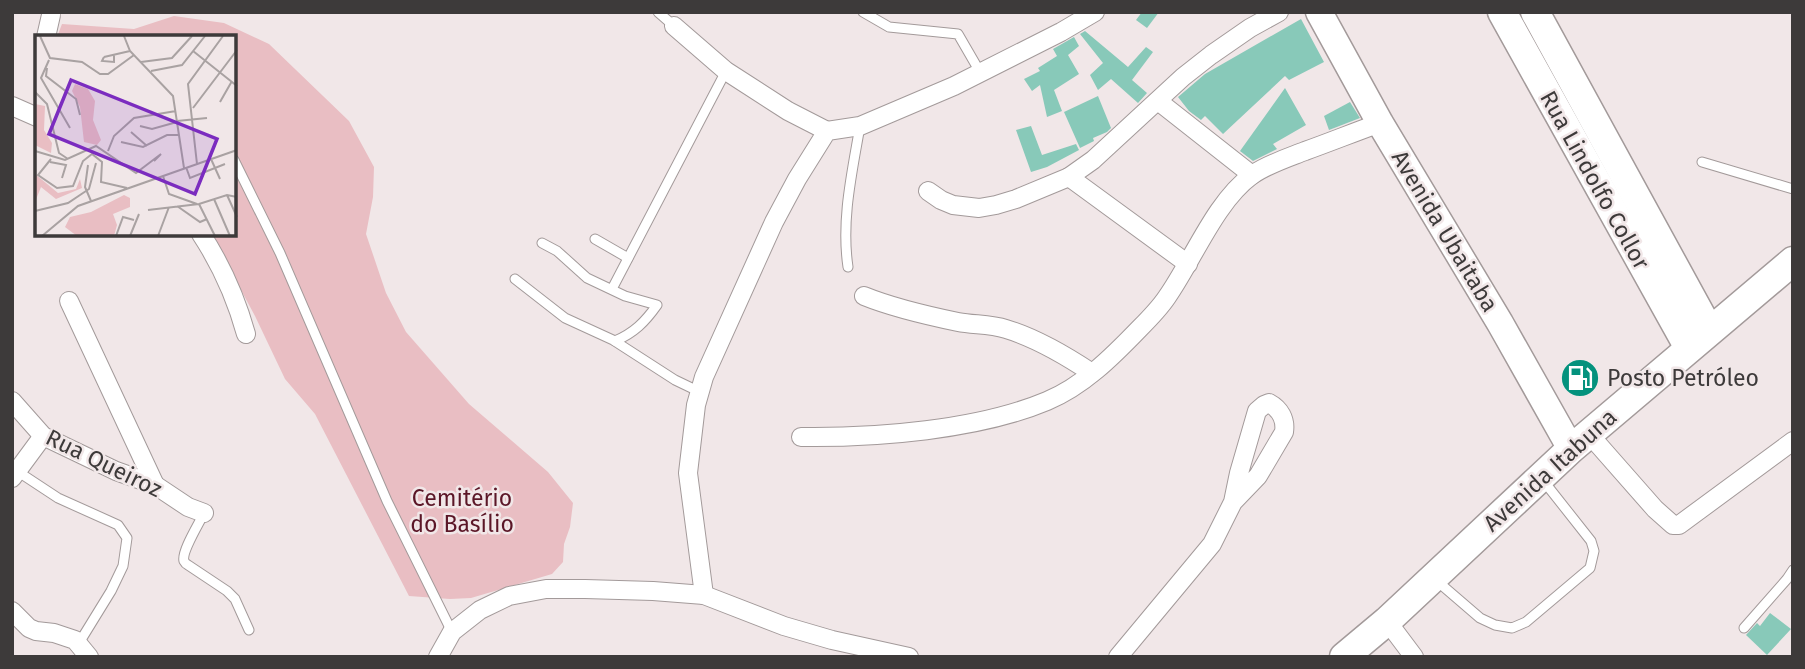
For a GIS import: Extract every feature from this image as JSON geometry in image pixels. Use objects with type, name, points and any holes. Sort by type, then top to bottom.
[{"type":"main road","name":"Avenida Ubaitaba","points":[[1319,12],[1380,123],[1500,323],[1580,442]]},
{"type":"main road","name":"Rua Lindolfo Collor","points":[[1502,12],[1699,339]]},
{"type":"main road","name":"Rua Lindolfo Collor","points":[[1535,12],[1699,339]]},
{"type":"main road","name":"Avenida Itabuna","points":[[1344,657],[1387,621],[1580,442],[1793,261]]},
{"type":"street","points":[[674,26],[726,71],[788,111],[827,131],[860,126],[954,86],[1095,12]]},
{"type":"street","points":[[928,191],[953,205],[979,208],[1016,199],[1069,177],[1093,160],[1183,77],[1211,55],[1279,12]]},
{"type":"street","points":[[46,35],[51,15]]},
{"type":"street","points":[[1158,101],[1252,176]]},
{"type":"street","points":[[12,106],[35,116]]},
{"type":"street","points":[[801,437],[841,438],[920,431],[989,419],[1048,401],[1075,386],[1112,357],[1157,310],[1224,205],[1252,176],[1279,161],[1380,123]]},
{"type":"street","points":[[704,596],[688,473],[696,405],[704,377],[774,222],[827,131]]},
{"type":"street","points":[[1069,177],[1188,264]]},
{"type":"street","points":[[202,236],[227,278],[239,306],[246,334]]},
{"type":"street","points":[[864,296],[959,322],[1007,330],[1053,349],[1092,373]]},
{"type":"street","points":[[69,301],[155,485]]},
{"type":"street","name":"Rua Queiroz","points":[[12,401],[43,436],[116,471],[155,485],[188,507],[204,513]]},
{"type":"street","points":[[1118,657],[1212,544],[1233,502],[1257,411],[1269,403],[1282,414],[1284,432],[1258,476],[1233,502]]},
{"type":"street","points":[[15,475],[43,436]]},
{"type":"street","points":[[1580,442],[1673,525],[1679,525],[1793,441]]},
{"type":"street","points":[[438,657],[452,632],[480,610],[509,596],[546,589],[653,591],[704,596],[784,626],[909,657]]},
{"type":"street","points":[[12,611],[29,628],[70,638],[84,650]]},
{"type":"street","points":[[1387,621],[1414,657]]},
{"type":"lane","points":[[658,12],[674,26]]},
{"type":"lane","points":[[863,12],[888,27],[958,34],[980,72]]},
{"type":"lane","points":[[612,289],[726,71]]},
{"type":"lane","points":[[848,267],[845,231],[860,126]]},
{"type":"lane","points":[[1702,162],[1793,189]]},
{"type":"lane","points":[[236,164],[280,254],[387,501],[452,632]]},
{"type":"lane","points":[[595,240],[628,258]]},
{"type":"lane","points":[[542,243],[557,251],[587,278],[625,296],[657,305],[637,329],[615,341]]},
{"type":"lane","points":[[515,279],[565,318],[615,341],[675,380],[700,391]]},
{"type":"lane","points":[[15,475],[118,525],[127,538],[123,566],[84,650]]},
{"type":"lane","points":[[1433,577],[1479,618],[1512,628],[1526,622],[1590,568],[1594,551],[1591,541],[1541,477]]},
{"type":"lane","points":[[204,513],[187,547],[184,561],[234,598],[249,630]]},
{"type":"lane","points":[[1744,628],[1793,570]]},
{"type":"green space","name":"Cemitério do Basílio","points":[[174,16],[224,23],[269,44],[349,121],[374,167],[373,197],[366,234],[386,293],[406,332],[469,404],[548,472],[573,503],[563,562],[552,574],[471,598],[409,596],[315,414],[285,379],[255,316],[219,249],[209,236],[236,236],[236,35],[58,35],[62,24],[134,29]]},
{"type":"building","points":[[1142,12],[1159,12],[1147,28],[1136,20]]},
{"type":"building","points":[[1301,19],[1324,62],[1289,80],[1285,76],[1223,134],[1205,116],[1201,120],[1189,111],[1178,97],[1205,74]]},
{"type":"building","points":[[1085,31],[1128,67],[1146,47],[1153,52],[1132,80],[1147,93],[1138,103],[1111,79],[1098,90],[1090,75],[1103,63],[1080,34]]},
{"type":"building","points":[[1074,37],[1079,46],[1068,55],[1079,74],[1054,90],[1062,111],[1047,117],[1040,85],[1032,91],[1024,79],[1040,71],[1038,68],[1057,56],[1053,49]]},
{"type":"building","points":[[1285,88],[1306,125],[1273,144],[1277,149],[1253,161],[1240,151]]},
{"type":"building","points":[[1098,96],[1111,128],[1080,148],[1064,112]]},
{"type":"building","points":[[1350,102],[1360,118],[1329,130],[1324,116]]},
{"type":"building","points":[[1031,126],[1042,155],[1076,144],[1079,150],[1047,167],[1031,172],[1016,130]]},
{"type":"building","points":[[1770,613],[1791,629],[1767,655],[1746,635],[1757,623],[1760,626]]},
{"type":"place","name":"Posto Petróleo","points":[[1580,378]]}]
